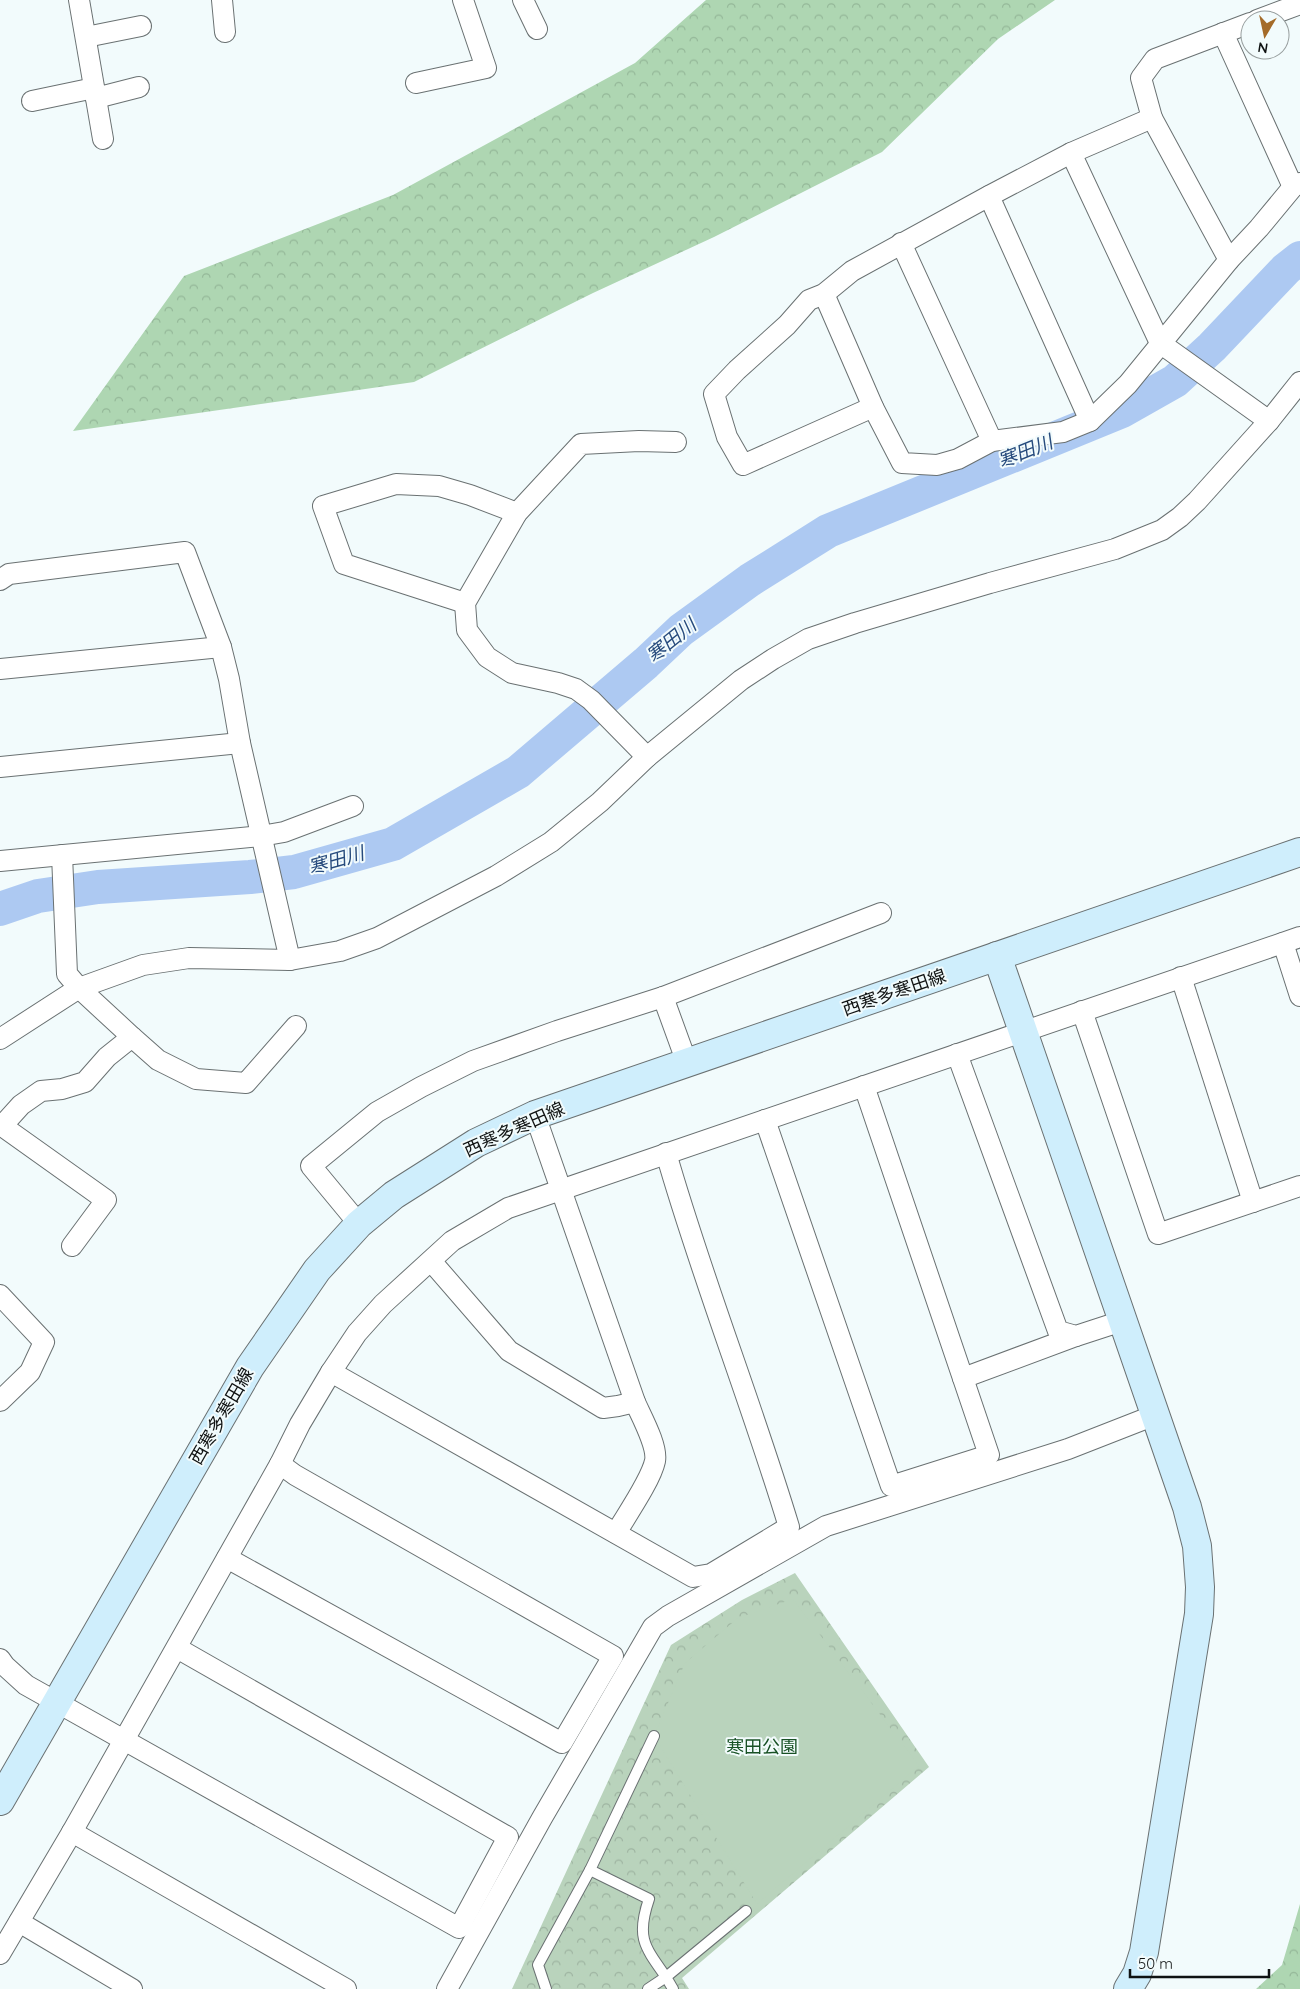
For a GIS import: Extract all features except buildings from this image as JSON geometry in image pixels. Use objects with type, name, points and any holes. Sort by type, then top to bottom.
[{"type":"main road","name":"西寒多寒田線","points":[[0,1801],[250,1367],[317,1270],[359,1224],[394,1195],[476,1142],[534,1116],[1300,852]]},
{"type":"main road","points":[[997,956],[1155,1415],[1197,1546],[1200,1588],[1199,1614],[1144,1952],[1137,1974],[1128,1989]]},
{"type":"street","points":[[79,0],[103,139]]},
{"type":"street","points":[[222,0],[225,32]]},
{"type":"street","points":[[416,83],[486,68],[463,0]]},
{"type":"street","points":[[523,0],[538,29]]},
{"type":"street","points":[[1284,10],[1300,4]]},
{"type":"street","points":[[86,37],[141,26]]},
{"type":"street","points":[[1229,260],[1152,118],[1141,78],[1155,59],[1240,27]]},
{"type":"street","points":[[824,294],[873,407],[902,462],[937,465],[958,459],[992,441],[1063,432],[1090,421],[1128,384],[1229,260],[1296,185],[1223,33]]},
{"type":"street","points":[[32,101],[139,86]]},
{"type":"street","points":[[873,407],[743,465],[727,437],[714,394],[737,370],[787,325],[809,300],[824,294],[852,271],[1071,153],[1152,118]]},
{"type":"street","points":[[1071,153],[1160,343],[1269,421]]},
{"type":"street","points":[[989,196],[1090,421]]},
{"type":"street","points":[[901,243],[992,441]]},
{"type":"street","points":[[0,1040],[79,988],[143,965],[180,960],[290,960],[340,951],[377,938],[496,876],[551,842],[600,802],[647,757],[741,680],[808,639],[990,583],[1115,549],[1162,530],[1197,501],[1269,421],[1300,382]]},
{"type":"street","points":[[647,757],[592,700],[576,690],[549,681],[512,673],[488,657],[467,630],[465,603],[517,513],[582,444],[640,441],[676,442]]},
{"type":"street","points":[[465,603],[344,564],[323,506],[396,484],[439,486],[470,495],[517,513]]},
{"type":"street","points":[[0,580],[9,574],[185,552],[221,647],[229,679],[240,744],[290,960]]},
{"type":"street","points":[[0,669],[221,647]]},
{"type":"street","points":[[0,767],[240,744]]},
{"type":"street","points":[[0,860],[261,836],[284,832],[353,806]]},
{"type":"street","points":[[62,855],[67,974],[79,988],[158,1060],[196,1079],[246,1083],[296,1026]]},
{"type":"street","points":[[359,1224],[311,1166],[378,1112],[472,1061],[556,1031],[663,997],[881,913]]},
{"type":"street","points":[[0,1954],[177,1648],[280,1464],[300,1424],[331,1372],[357,1334],[383,1304],[452,1241],[508,1208],[1291,940],[1300,996]]},
{"type":"street","points":[[1181,977],[1253,1202]]},
{"type":"street","points":[[663,997],[687,1063]]},
{"type":"street","points":[[1082,1011],[1158,1234],[1300,1186]]},
{"type":"street","points":[[72,1246],[106,1200],[2,1126],[21,1105],[41,1091],[62,1089],[85,1082],[107,1057],[132,1036]]},
{"type":"street","points":[[956,1054],[1058,1331],[1076,1336]]},
{"type":"street","points":[[765,1120],[891,1486],[989,1455],[864,1086]]},
{"type":"street","points":[[534,1116],[562,1189],[635,1402],[653,1446],[655,1460],[643,1487],[616,1534]]},
{"type":"street","points":[[331,1372],[693,1577],[711,1574],[789,1527],[771,1466],[682,1211],[666,1153]]},
{"type":"street","points":[[431,1261],[509,1351],[603,1408],[635,1402]]},
{"type":"street","points":[[0,1295],[44,1342],[30,1372],[0,1401]]},
{"type":"street","points":[[963,1378],[1122,1321]]},
{"type":"street","points":[[447,1989],[542,1818],[652,1627],[826,1526],[1068,1448],[1155,1415]]},
{"type":"street","points":[[227,1558],[562,1743],[612,1656],[295,1475],[280,1464]]},
{"type":"street","points":[[0,1659],[26,1685],[459,1928],[508,1837],[177,1648]]},
{"type":"street","points":[[72,1832],[346,1989]]},
{"type":"street","points":[[18,1922],[132,1989]]},
{"type":"lane","points":[[546,1989],[538,1965],[590,1870],[654,1736]]},
{"type":"lane","points":[[590,1870],[649,1899],[642,1919],[642,1936],[648,1953],[673,1989]]},
{"type":"lane","points":[[648,1989],[666,1977],[746,1911]]},
{"type":"green space","points":[[706,0],[1055,0],[998,39],[882,152],[714,237],[593,293],[414,382],[73,431],[184,276],[393,195],[635,63]]},
{"type":"green space","name":"寒田公園","points":[[795,1573],[929,1767],[682,1978],[689,1989],[512,1989],[671,1645],[742,1600]]},
{"type":"green space","points":[[793,1599],[919,1766],[757,1904],[654,1736],[685,1663],[738,1618]]},
{"type":"green space","points":[[1300,1904],[1300,1989],[1256,1989],[1282,1965]]},
{"type":"waterway","name":"寒田川","points":[[0,909],[38,896],[98,887],[250,877],[294,872],[393,844],[518,772],[646,663],[681,630],[750,580],[828,531],[1122,411],[1175,381],[1212,347],[1286,269],[1300,258]]}]
